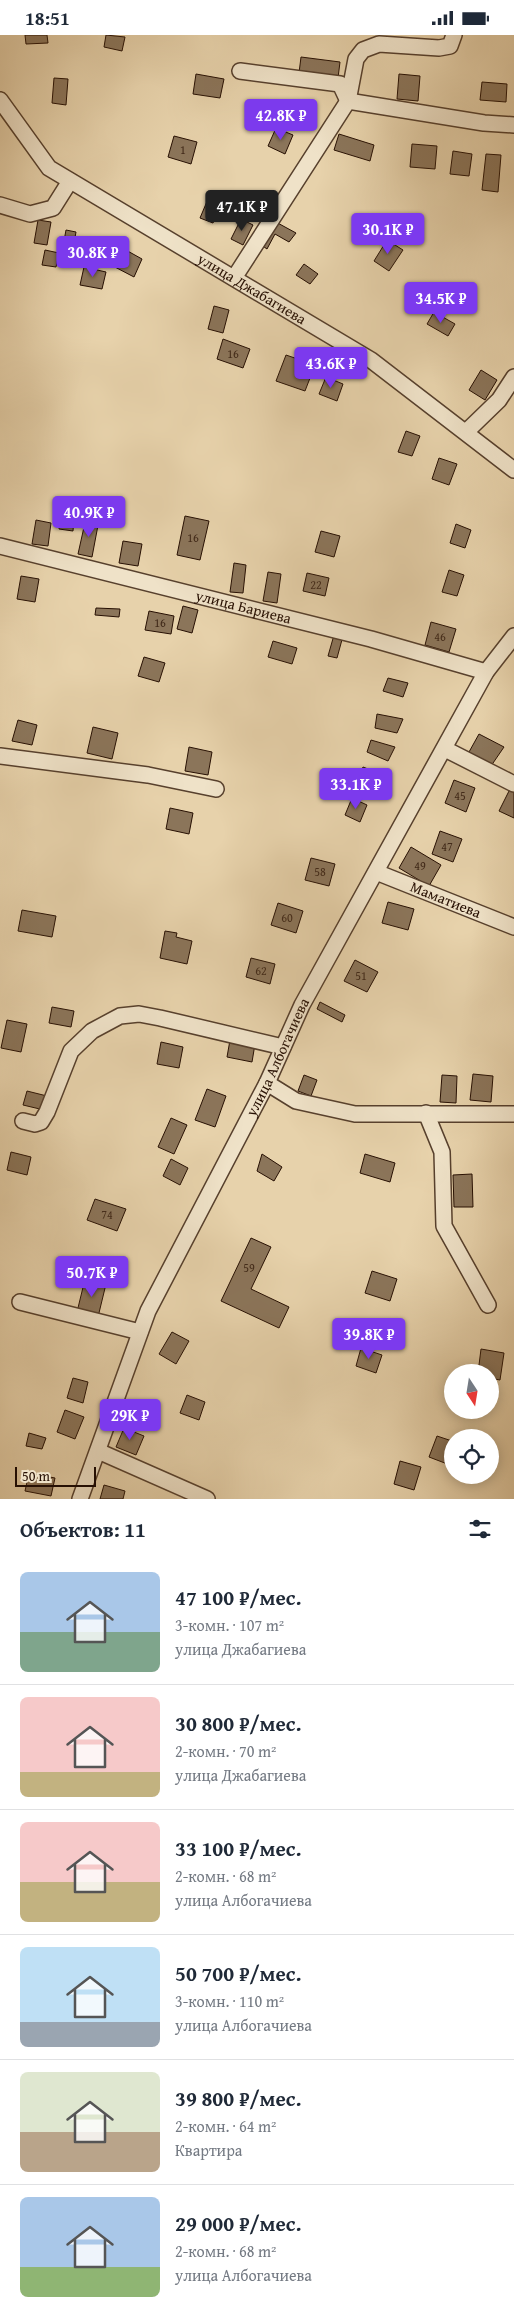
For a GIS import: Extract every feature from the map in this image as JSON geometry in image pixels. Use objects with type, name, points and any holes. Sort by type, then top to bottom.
[{"type":"street","points":[[234,278],[348,101],[356,59],[363,50],[379,44],[439,48],[450,46],[454,35]]},
{"type":"street","points":[[240,71],[340,84],[348,101]]},
{"type":"street","name":"улица Джабагиева","points":[[0,100],[49,169],[371,360],[514,471]]},
{"type":"street","points":[[348,101],[484,123],[514,125]]},
{"type":"street","points":[[0,205],[30,214],[53,208],[70,181]]},
{"type":"street","points":[[466,432],[499,400],[514,377]]},
{"type":"street","name":"улица Бариева","points":[[0,546],[372,639],[486,672]]},
{"type":"street","name":"улица Албогачиева","points":[[80,1499],[148,1311],[267,1083],[302,1005],[486,672],[514,635]]},
{"type":"street","points":[[444,749],[514,784]]},
{"type":"street","points":[[0,756],[148,775],[216,789]]},
{"type":"street","name":"Маматиева","points":[[376,872],[514,927]]},
{"type":"street","points":[[23,1121],[35,1124],[40,1122],[46,1114],[71,1051],[92,1031],[120,1015],[160,1018],[283,1047]]},
{"type":"street","points":[[267,1083],[296,1101],[354,1114],[514,1114]]},
{"type":"street","points":[[426,1113],[442,1152],[444,1226],[488,1305]]},
{"type":"street","points":[[20,1302],[140,1332]]},
{"type":"street","points":[[98,1451],[207,1499]]},
{"type":"building","points":[[25,35],[47,35],[48,43],[26,44]]},
{"type":"building","points":[[106,35],[125,37],[122,51],[104,47]]},
{"type":"building","points":[[301,57],[340,62],[338,78],[299,73]]},
{"type":"building","points":[[196,74],[224,79],[220,98],[193,94]]},
{"type":"building","points":[[399,74],[420,76],[418,101],[397,99]]},
{"type":"building","points":[[54,78],[68,79],[66,105],[52,103]]},
{"type":"building","points":[[482,82],[507,84],[506,102],[480,100]]},
{"type":"building","points":[[276,128],[293,135],[285,154],[268,146]]},
{"type":"building","points":[[339,134],[374,145],[370,161],[334,150]]},
{"type":"building","points":[[174,136],[197,142],[191,164],[168,157]]},
{"type":"building","points":[[412,144],[437,146],[435,169],[410,167]]},
{"type":"building","points":[[453,151],[472,154],[469,176],[450,174]]},
{"type":"building","points":[[486,154],[501,155],[498,192],[482,190]]},
{"type":"building","points":[[211,192],[224,198],[213,223],[200,218]]},
{"type":"building","points":[[241,219],[253,225],[243,245],[231,239]]},
{"type":"building","points":[[38,220],[51,222],[47,245],[34,243]]},
{"type":"building","points":[[274,221],[296,233],[289,242],[275,234],[267,249],[260,244]]},
{"type":"building","points":[[66,230],[76,232],[72,254],[62,252]]},
{"type":"building","points":[[387,240],[403,250],[389,271],[374,261]]},
{"type":"building","points":[[124,249],[142,259],[134,277],[113,266]]},
{"type":"building","points":[[45,250],[59,253],[56,267],[42,265]]},
{"type":"building","points":[[304,264],[318,274],[310,284],[296,275]]},
{"type":"building","points":[[84,267],[106,272],[102,289],[80,285]]},
{"type":"building","points":[[214,306],[229,310],[223,333],[208,329]]},
{"type":"building","points":[[434,312],[455,324],[448,336],[427,324]]},
{"type":"building","points":[[223,339],[250,349],[243,368],[217,359]]},
{"type":"building","points":[[286,355],[315,365],[305,391],[276,381]]},
{"type":"building","points":[[481,370],[497,380],[485,400],[469,390]]},
{"type":"building","points":[[326,377],[343,384],[337,401],[319,394]]},
{"type":"building","points":[[406,431],[420,436],[412,456],[398,452]]},
{"type":"building","points":[[439,458],[457,464],[449,485],[432,479]]},
{"type":"building","points":[[61,505],[75,506],[73,531],[59,529]]},
{"type":"building","points":[[185,516],[209,521],[200,560],[177,555]]},
{"type":"building","points":[[86,518],[99,520],[92,557],[78,554]]},
{"type":"building","points":[[36,520],[51,523],[48,546],[32,544]]},
{"type":"building","points":[[456,524],[471,530],[465,548],[450,543]]},
{"type":"building","points":[[321,531],[340,536],[334,557],[315,552]]},
{"type":"building","points":[[123,541],[142,544],[138,566],[119,563]]},
{"type":"building","points":[[234,563],[246,565],[243,593],[230,592]]},
{"type":"building","points":[[449,570],[464,575],[457,596],[442,592]]},
{"type":"building","points":[[268,572],[281,574],[277,603],[263,601]]},
{"type":"building","points":[[307,573],[329,578],[325,596],[303,591]]},
{"type":"building","points":[[21,576],[39,579],[35,602],[17,599]]},
{"type":"building","points":[[183,606],[198,610],[192,633],[177,629]]},
{"type":"building","points":[[96,608],[120,609],[119,617],[95,615]]},
{"type":"building","points":[[149,611],[174,616],[171,634],[145,630]]},
{"type":"building","points":[[431,622],[456,629],[449,652],[425,645]]},
{"type":"building","points":[[334,635],[343,636],[337,658],[328,656]]},
{"type":"building","points":[[273,641],[297,648],[292,664],[268,657]]},
{"type":"building","points":[[144,657],[165,663],[159,682],[138,676]]},
{"type":"building","points":[[388,678],[408,683],[403,697],[383,691]]},
{"type":"building","points":[[377,714],[403,719],[397,733],[375,728]]},
{"type":"building","points":[[18,720],[37,725],[32,745],[12,741]]},
{"type":"building","points":[[93,727],[118,733],[112,759],[87,753]]},
{"type":"building","points":[[479,734],[504,747],[491,766],[469,752]]},
{"type":"building","points":[[371,740],[395,747],[388,761],[367,752]]},
{"type":"building","points":[[189,747],[212,752],[208,775],[185,771]]},
{"type":"building","points":[[363,767],[383,775],[376,794],[355,786]]},
{"type":"building","points":[[454,780],[475,788],[466,812],[445,803]]},
{"type":"building","points":[[510,789],[514,791],[514,818],[499,811]]},
{"type":"building","points":[[352,798],[367,805],[360,822],[345,815]]},
{"type":"building","points":[[170,808],[193,813],[189,834],[166,829]]},
{"type":"building","points":[[440,831],[462,839],[453,862],[432,854]]},
{"type":"building","points":[[411,847],[441,865],[429,886],[399,868]]},
{"type":"building","points":[[311,858],[335,864],[329,886],[305,880]]},
{"type":"building","points":[[388,902],[414,909],[408,930],[382,923]]},
{"type":"building","points":[[278,903],[303,911],[296,933],[271,925]]},
{"type":"building","points":[[22,910],[56,916],[52,937],[18,931]]},
{"type":"building","points":[[165,931],[177,933],[176,937],[192,941],[187,964],[160,958]]},
{"type":"building","points":[[251,958],[275,964],[270,984],[246,977]]},
{"type":"building","points":[[355,960],[378,972],[367,992],[344,981]]},
{"type":"building","points":[[320,1002],[345,1015],[342,1022],[317,1009]]},
{"type":"building","points":[[52,1007],[74,1011],[71,1027],[49,1023]]},
{"type":"building","points":[[7,1020],[27,1024],[21,1052],[1,1048]]},
{"type":"building","points":[[230,1040],[255,1044],[252,1062],[227,1057]]},
{"type":"building","points":[[161,1042],[183,1047],[179,1068],[157,1064]]},
{"type":"building","points":[[473,1074],[493,1076],[491,1102],[470,1100]]},
{"type":"building","points":[[304,1075],[317,1080],[311,1096],[298,1091]]},
{"type":"building","points":[[442,1075],[457,1076],[456,1103],[440,1102]]},
{"type":"building","points":[[207,1089],[226,1096],[215,1127],[195,1120]]},
{"type":"building","points":[[27,1091],[47,1096],[44,1110],[23,1105]]},
{"type":"building","points":[[171,1118],[187,1125],[174,1154],[158,1147]]},
{"type":"building","points":[[11,1152],[31,1157],[27,1175],[7,1170]]},
{"type":"building","points":[[262,1154],[282,1167],[274,1181],[257,1171]]},
{"type":"building","points":[[365,1154],[395,1163],[390,1182],[360,1173]]},
{"type":"building","points":[[171,1159],[188,1168],[180,1185],[163,1176]]},
{"type":"building","points":[[472,1174],[473,1207],[454,1207],[453,1175]]},
{"type":"building","points":[[95,1199],[126,1209],[117,1231],[87,1220]]},
{"type":"building","points":[[251,1238],[271,1247],[251,1289],[289,1307],[279,1328],[221,1301]]},
{"type":"building","points":[[372,1271],[397,1279],[390,1301],[365,1293]]},
{"type":"building","points":[[85,1279],[106,1284],[98,1317],[77,1312]]},
{"type":"building","points":[[172,1332],[189,1341],[176,1364],[159,1354]]},
{"type":"building","points":[[361,1348],[382,1355],[376,1373],[356,1366]]},
{"type":"building","points":[[481,1349],[504,1353],[500,1380],[499,1364],[479,1364]]},
{"type":"building","points":[[73,1378],[88,1382],[83,1403],[67,1398]]},
{"type":"building","points":[[187,1395],[205,1402],[199,1420],[180,1413]]},
{"type":"building","points":[[65,1410],[84,1417],[75,1439],[57,1432]]},
{"type":"building","points":[[124,1428],[144,1436],[136,1455],[116,1447]]},
{"type":"building","points":[[29,1433],[46,1438],[42,1449],[26,1446]]},
{"type":"building","points":[[437,1436],[444,1438],[444,1463],[429,1457]]},
{"type":"building","points":[[400,1461],[421,1467],[414,1490],[394,1484]]},
{"type":"building","points":[[29,1473],[55,1478],[51,1496],[25,1491]]},
{"type":"building","points":[[104,1485],[125,1491],[123,1499],[100,1499]]}]
